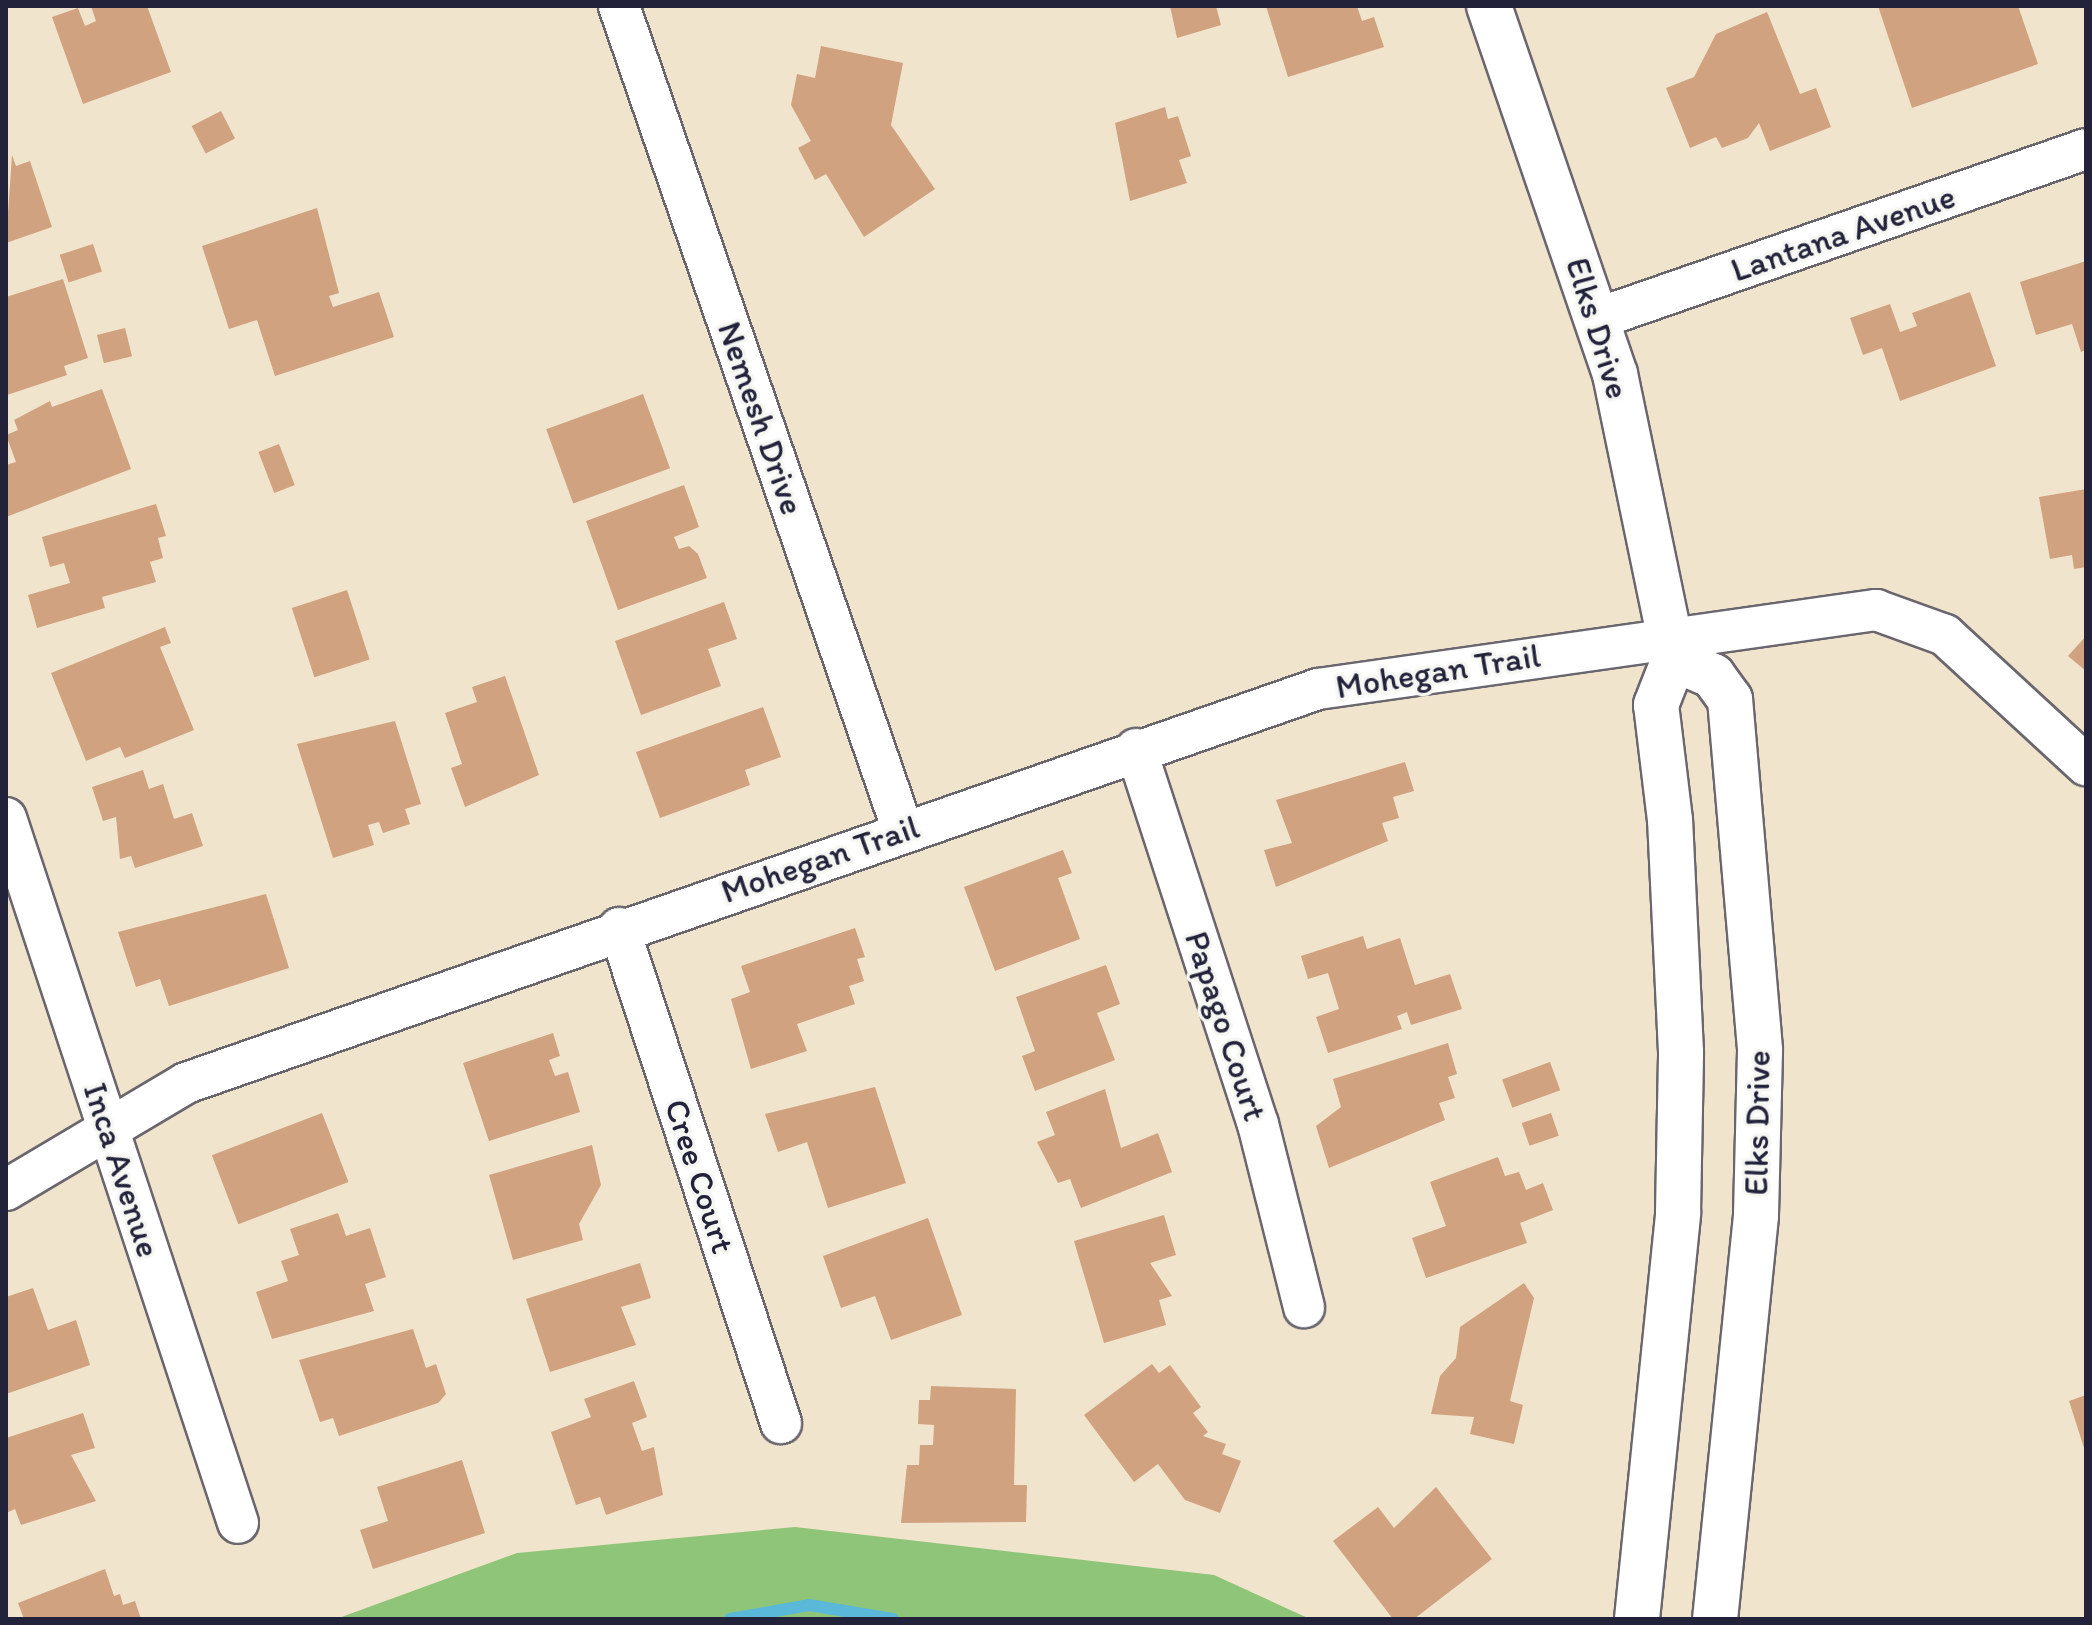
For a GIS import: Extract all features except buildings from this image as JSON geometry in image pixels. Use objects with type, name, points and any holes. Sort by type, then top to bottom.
[{"type":"main road","name":"Elks Drive","points":[[1489,6],[1599,318],[1672,648],[1713,676],[1730,699],[1760,1051],[1756,1216],[1715,1619]]},
{"type":"main road","points":[[1637,1619],[1678,1212],[1681,1052],[1670,820],[1656,705],[1672,648]]},
{"type":"street","name":"Nemesh Drive","points":[[619,6],[903,831]]},
{"type":"street","name":"Lantana Avenue","points":[[1599,318],[2086,149]]},
{"type":"street","name":"Mohegan Trail","points":[[6,1190],[108,1126],[186,1083],[619,928],[1318,689],[1672,648],[1850,609],[1903,614],[1945,635],[2086,765]]},
{"type":"street","name":"Papago Court","points":[[1136,749],[1258,1124],[1304,1307]]},
{"type":"street","name":"Inca Avenue","points":[[6,818],[238,1523]]},
{"type":"street","name":"Cree Court","points":[[619,928],[781,1423]]},
{"type":"green space","points":[[795,1527],[1214,1575],[1310,1619],[336,1619],[517,1553]]},
{"type":"waterway","points":[[730,1619],[809,1605],[893,1619]]}]
